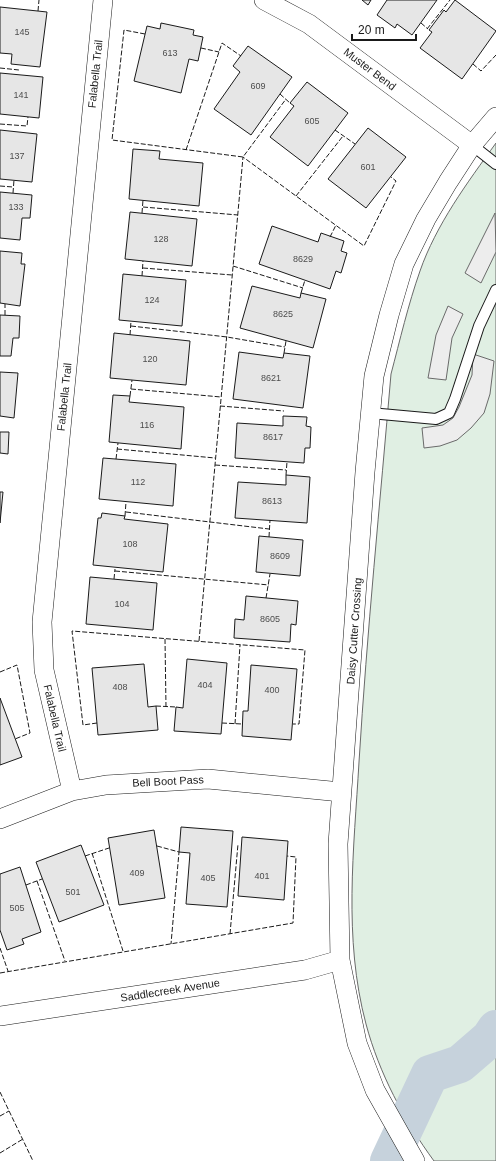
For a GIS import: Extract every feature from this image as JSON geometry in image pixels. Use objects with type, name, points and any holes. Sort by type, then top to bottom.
[{"type":"street","name":"Falabella Trail","points":[[72,791],[44,670],[42,622],[103,0]]},
{"type":"street","name":"Muster Bend","points":[[264,0],[309,24],[472,145]]},
{"type":"street","name":"Daisy Cutter Crossing","points":[[415,1161],[375,1090],[357,1043],[340,960],[338,844],[370,413],[374,376],[389,315],[404,264],[426,219],[472,145],[496,117]]},
{"type":"street","name":"Bell Boot Pass","points":[[0,819],[72,791],[106,785],[208,779],[341,792]]},
{"type":"street","name":"Saddlecreek Avenue","points":[[0,1016],[305,970],[340,960]]},
{"type":"lane","points":[[472,145],[496,164]]},
{"type":"lane","points":[[370,413],[436,419],[449,413],[455,400],[480,326],[496,290]]},
{"type":"green space","points":[[496,143],[496,1161],[434,1161],[403,1113],[385,1078],[371,1042],[366,1024],[354,959],[352,926],[353,860],[366,665],[391,374],[404,322],[427,254],[443,221],[474,173]]},
{"type":"shaded area","points":[[495,213],[496,252],[481,283],[465,273]]},
{"type":"shaded area","points":[[448,306],[463,314],[452,338],[446,380],[428,378],[436,335]]},
{"type":"shaded area","points":[[473,354],[494,361],[490,394],[484,413],[471,428],[457,440],[440,446],[424,448],[422,428],[443,425],[453,418],[459,407],[472,375]]},
{"type":"building","points":[[362,0],[371,0],[368,5]]},
{"type":"building","points":[[387,0],[437,0],[412,35],[397,24],[395,28],[377,15]]},
{"type":"building","points":[[455,0],[496,31],[462,79],[420,48],[432,32],[429,30],[444,10],[446,12]]},
{"type":"building","points":[[0,7],[47,12],[40,67],[11,64],[12,54],[0,53]]},
{"type":"building","points":[[161,23],[194,30],[193,35],[203,37],[198,61],[189,59],[181,93],[134,81],[147,26],[160,29]]},
{"type":"building","points":[[248,46],[292,77],[251,135],[214,109],[240,72],[233,66]]},
{"type":"building","points":[[0,73],[43,77],[39,118],[0,114]]},
{"type":"building","points":[[307,82],[348,113],[308,166],[270,137],[294,106],[290,103]]},
{"type":"building","points":[[368,128],[406,157],[366,208],[328,179]]},
{"type":"building","points":[[0,130],[37,134],[32,182],[0,179]]},
{"type":"building","points":[[133,149],[160,151],[159,159],[203,163],[199,206],[129,199]]},
{"type":"building","points":[[0,192],[32,195],[30,218],[22,218],[20,240],[0,238]]},
{"type":"building","points":[[130,212],[197,219],[192,266],[125,259]]},
{"type":"building","points":[[272,226],[318,242],[321,233],[344,241],[341,251],[347,253],[341,273],[336,271],[330,289],[259,264]]},
{"type":"building","points":[[0,251],[22,253],[21,264],[25,264],[20,306],[0,303]]},
{"type":"building","points":[[123,274],[186,280],[182,326],[119,320]]},
{"type":"building","points":[[252,286],[300,298],[301,293],[326,299],[313,348],[240,328]]},
{"type":"building","points":[[0,315],[20,316],[19,338],[13,338],[11,356],[0,356]]},
{"type":"building","points":[[114,333],[190,341],[186,385],[110,378]]},
{"type":"building","points":[[239,352],[283,358],[284,353],[310,356],[303,408],[233,399]]},
{"type":"building","points":[[0,372],[18,373],[14,418],[0,416]]},
{"type":"building","points":[[113,395],[130,396],[129,402],[184,407],[181,449],[109,442]]},
{"type":"building","points":[[283,416],[307,417],[306,426],[311,427],[310,448],[305,448],[304,463],[235,458],[237,423],[283,426]]},
{"type":"building","points":[[0,432],[9,432],[8,454],[0,453]]},
{"type":"building","points":[[103,458],[176,464],[173,506],[99,499]]},
{"type":"building","points":[[286,475],[310,477],[307,523],[235,518],[238,482],[286,485]]},
{"type":"building","points":[[0,492],[3,492],[0,523]]},
{"type":"building","points":[[102,513],[125,516],[124,519],[168,524],[163,572],[93,565],[98,518],[101,518]]},
{"type":"building","points":[[259,536],[303,540],[300,576],[256,572]]},
{"type":"building","points":[[90,577],[157,583],[153,630],[86,624]]},
{"type":"building","points":[[246,596],[298,601],[296,625],[291,624],[290,642],[234,638],[235,619],[244,620]]},
{"type":"building","points":[[187,659],[227,663],[221,734],[174,731],[176,707],[183,708]]},
{"type":"building","points":[[144,664],[148,707],[156,706],[158,730],[98,735],[92,668]]},
{"type":"building","points":[[251,665],[297,669],[291,740],[242,736],[243,711],[248,711]]},
{"type":"building","points":[[0,698],[22,757],[0,765]]},
{"type":"building","points":[[181,827],[233,831],[227,907],[186,904],[190,853],[179,852]]},
{"type":"building","points":[[154,830],[165,898],[119,905],[108,838]]},
{"type":"building","points":[[242,837],[288,841],[284,900],[238,896]]},
{"type":"building","points":[[81,845],[104,905],[59,922],[36,862]]},
{"type":"building","points":[[20,867],[41,932],[22,939],[24,944],[7,950],[0,930],[0,874]]},
{"type":"waterway","points":[[389,1161],[430,1074],[460,1064],[490,1038],[496,1029]]},
{"type":"fence","points":[[38,11],[39,0]]},
{"type":"fence","points":[[427,29],[450,0]]},
{"type":"fence","points":[[421,23],[428,29]]},
{"type":"fence","points":[[145,34],[124,30],[112,140],[243,157],[286,99]]},
{"type":"fence","points":[[186,150],[222,43],[241,56]]},
{"type":"fence","points":[[201,48],[219,52]]},
{"type":"fence","points":[[473,64],[481,71],[496,55]]},
{"type":"fence","points":[[0,68],[19,70]]},
{"type":"fence","points":[[280,94],[290,103]]},
{"type":"fence","points":[[0,124],[27,126],[28,117]]},
{"type":"fence","points":[[335,130],[355,144]]},
{"type":"fence","points":[[296,196],[343,136]]},
{"type":"fence","points":[[199,641],[243,157],[364,246],[396,181],[391,177]]},
{"type":"fence","points":[[13,193],[14,180]]},
{"type":"fence","points":[[0,186],[13,187]]},
{"type":"fence","points":[[142,213],[143,200]]},
{"type":"fence","points":[[143,207],[238,215]]},
{"type":"fence","points":[[330,237],[336,225]]},
{"type":"fence","points":[[142,276],[143,261]]},
{"type":"fence","points":[[233,266],[303,288]]},
{"type":"fence","points":[[143,268],[232,275]]},
{"type":"fence","points":[[301,293],[305,280]]},
{"type":"fence","points":[[5,304],[5,315]]},
{"type":"fence","points":[[130,335],[131,321]]},
{"type":"fence","points":[[131,326],[227,337],[285,347]]},
{"type":"fence","points":[[284,353],[286,341]]},
{"type":"fence","points":[[130,396],[132,380]]},
{"type":"fence","points":[[131,389],[221,397]]},
{"type":"fence","points":[[220,406],[284,411]]},
{"type":"fence","points":[[116,459],[118,443]]},
{"type":"fence","points":[[117,449],[215,458]]},
{"type":"fence","points":[[286,475],[287,462]]},
{"type":"fence","points":[[215,465],[286,470]]},
{"type":"fence","points":[[125,516],[126,502]]},
{"type":"fence","points":[[126,512],[269,529]]},
{"type":"fence","points":[[269,537],[270,520]]},
{"type":"fence","points":[[114,579],[115,569]]},
{"type":"fence","points":[[115,571],[269,585]]},
{"type":"fence","points":[[266,598],[270,574]]},
{"type":"fence","points":[[97,723],[83,725],[72,631],[305,650],[299,724],[293,724]]},
{"type":"fence","points":[[165,639],[166,707]]},
{"type":"fence","points":[[235,724],[240,645]]},
{"type":"fence","points":[[0,672],[17,665],[30,733],[15,739]]},
{"type":"fence","points":[[156,706],[176,707]]},
{"type":"fence","points":[[222,723],[242,724]]},
{"type":"fence","points":[[230,934],[238,844]]},
{"type":"fence","points":[[157,846],[179,852],[171,944]]},
{"type":"fence","points":[[85,856],[109,848]]},
{"type":"fence","points":[[92,853],[123,951]]},
{"type":"fence","points":[[0,973],[293,923],[296,857],[287,856]]},
{"type":"fence","points":[[26,885],[42,879]]},
{"type":"fence","points":[[37,881],[65,961]]},
{"type":"fence","points":[[0,948],[8,971]]},
{"type":"fence","points":[[0,1092],[33,1161]]},
{"type":"fence","points":[[0,1116],[9,1111]]},
{"type":"fence","points":[[0,1153],[23,1139]]}]
